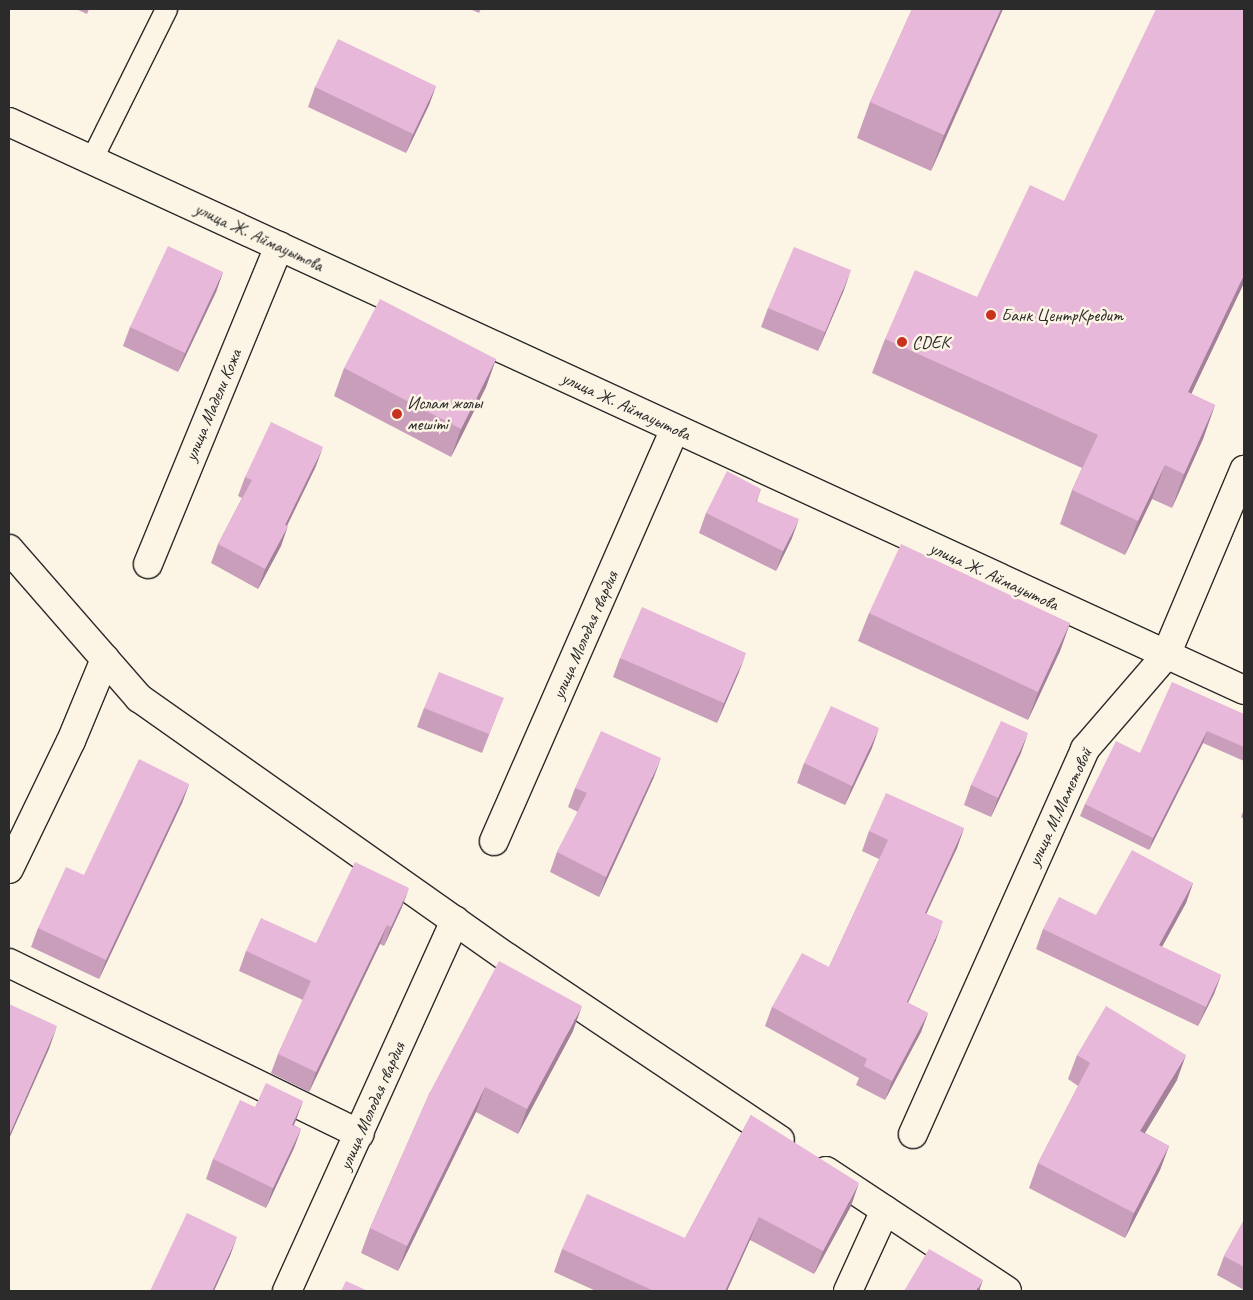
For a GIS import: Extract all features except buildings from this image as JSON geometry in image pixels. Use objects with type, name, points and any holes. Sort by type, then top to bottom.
[{"type":"street","name":"улица Ж. Аймауытова","points":[[9,122],[1244,690]]},
{"type":"street","name":"улица Мадели Кожа","points":[[148,564],[279,246]]},
{"type":"street","name":"улица Молодая гвардия","points":[[494,841],[675,429]]},
{"type":"street","name":"улица М.Маметовой","points":[[913,1134],[1085,749],[1166,655],[1244,470]]},
{"type":"street","points":[[9,549],[139,698],[455,920],[1007,1291]]},
{"type":"street","points":[[9,869],[71,741],[105,659]]},
{"type":"street","name":"улица Молодая гвардия","points":[[287,1291],[360,1134],[455,920]]},
{"type":"street","points":[[9,963],[360,1134]]},
{"type":"street","points":[[848,1291],[885,1210]]},
{"type":"lane","points":[[91,160],[166,9]]},
{"type":"place","name":"Банк ЦентрКредит","points":[[991,315]]},
{"type":"place","name":"CDEK","points":[[902,342]]},
{"type":"place","name":"Ислам жолы мешіті","points":[[397,414]]}]
